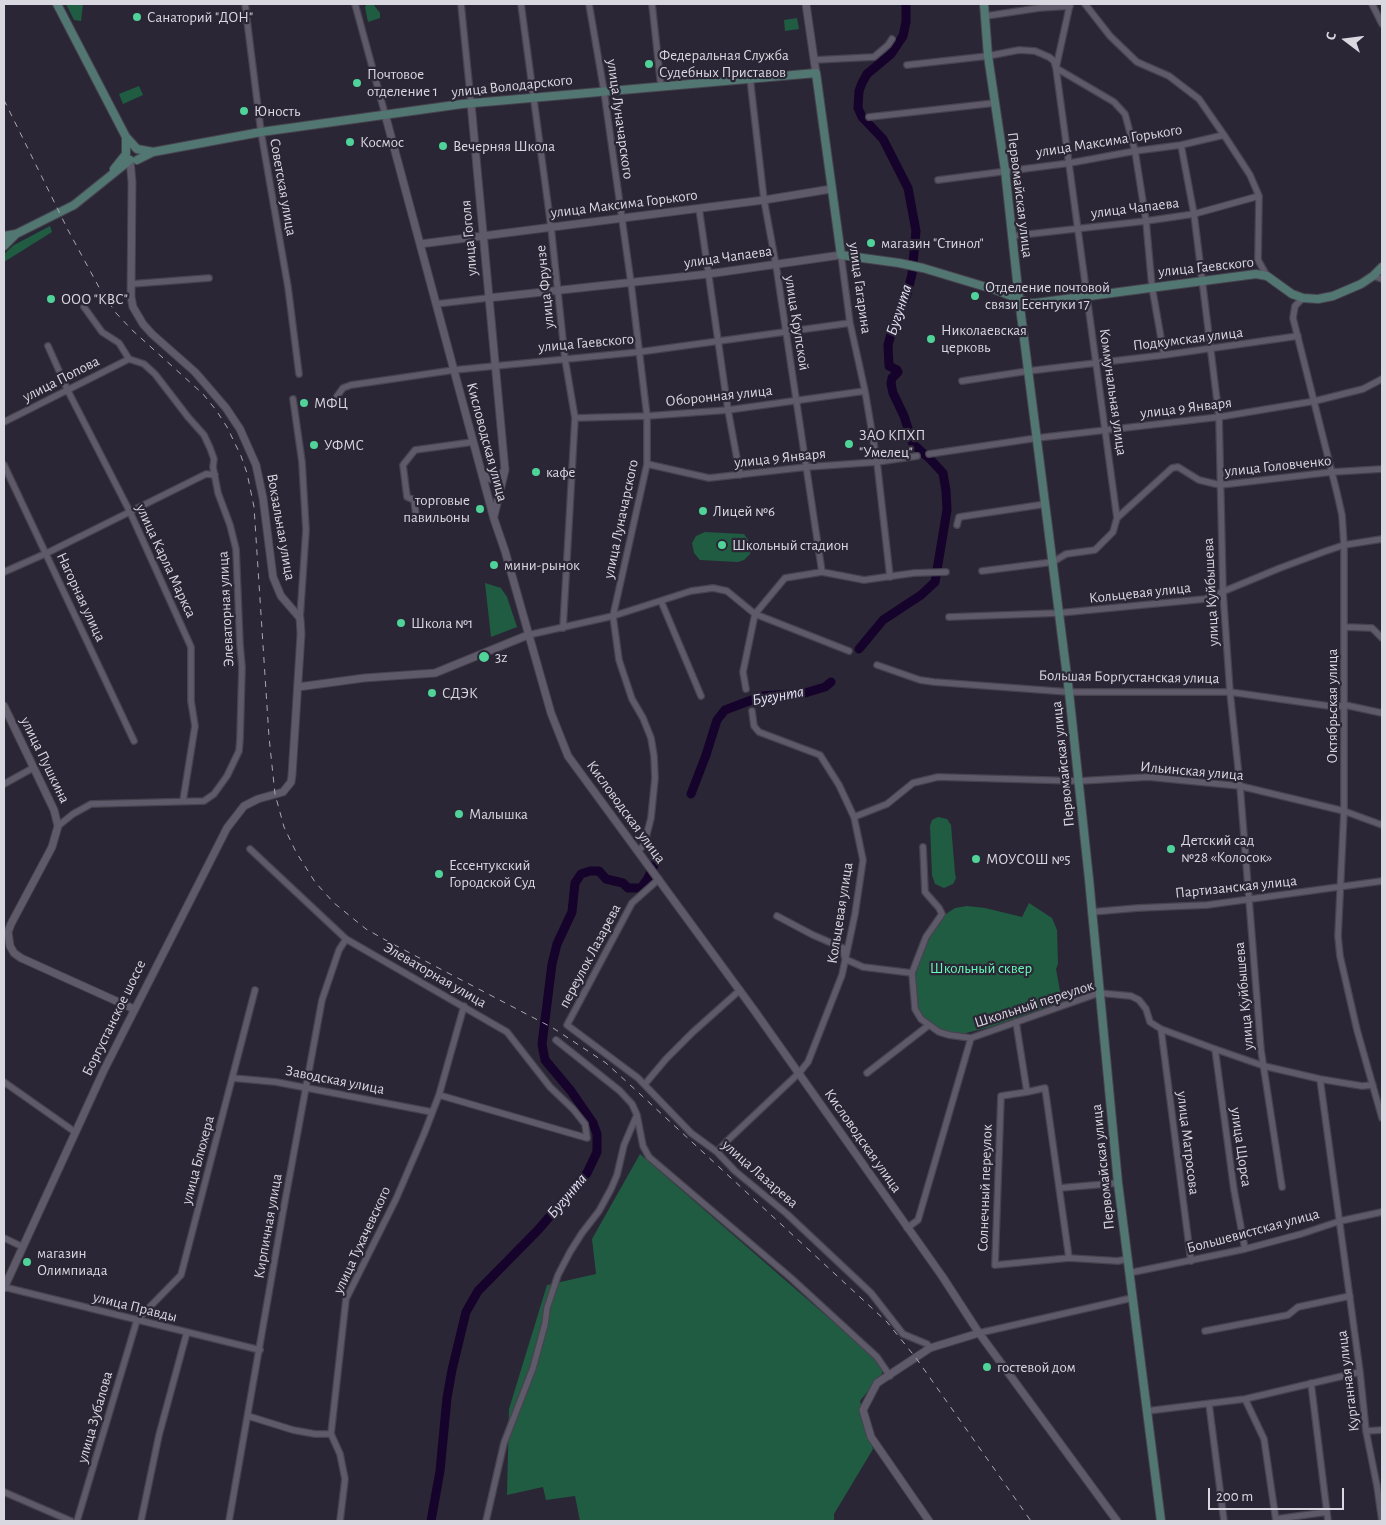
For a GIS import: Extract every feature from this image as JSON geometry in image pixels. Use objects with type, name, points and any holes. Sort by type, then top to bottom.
[{"type":"main road","points":[[57,4],[126,137],[131,158]]},
{"type":"main road","name":"Первомайская улица","points":[[984,4],[988,56],[1005,170],[1019,299],[1069,692],[1118,1183],[1161,1521]]},
{"type":"main road","name":"улица Володарского","points":[[153,152],[261,132],[471,103],[816,73]]},
{"type":"main road","name":"улица Гагарина","points":[[816,73],[841,255]]},
{"type":"main road","points":[[4,236],[16,234],[74,205],[108,176],[139,154],[126,137]]},
{"type":"main road","points":[[131,158],[127,150],[131,148],[153,152]]},
{"type":"main road","points":[[131,158],[153,152]]},
{"type":"main road","points":[[4,246],[16,234]]},
{"type":"main road","name":"улица Чапаева","points":[[841,255],[899,262],[989,287],[1019,299]]},
{"type":"main road","points":[[1303,298],[1318,299],[1332,296],[1361,284],[1382,267]]},
{"type":"main road","name":"улица Гаевского","points":[[1019,299],[1029,303],[1036,303],[1256,274],[1267,276],[1292,294],[1303,298]]},
{"type":"street","name":"Советская улица","points":[[246,4],[261,132],[288,287],[299,374]]},
{"type":"street","name":"Кисловодская улица","points":[[355,4],[494,519],[505,551],[551,713],[568,756],[740,990],[942,1276],[980,1334],[1117,1521]]},
{"type":"street","name":"улица Гоголя","points":[[461,4],[504,470],[494,519]]},
{"type":"street","name":"улица Фрунзе","points":[[521,4],[574,418],[563,628]]},
{"type":"street","name":"улица Луначарского","points":[[589,4],[604,91],[631,283],[647,416],[647,464],[613,616],[619,660],[632,699],[644,718],[651,738],[654,756],[655,778],[651,818],[644,845],[638,851]]},
{"type":"street","points":[[652,4],[661,86]]},
{"type":"street","name":"улица Гагарина","points":[[806,4],[816,73]]},
{"type":"street","points":[[1084,4],[1110,36],[1137,62],[1168,76],[1200,99],[1250,175],[1259,196],[1258,260],[1267,276]]},
{"type":"street","points":[[1372,4],[1382,24]]},
{"type":"street","points":[[986,16],[1070,5]]},
{"type":"street","name":"Коммунальная улица","points":[[1070,5],[1056,68],[1117,518]]},
{"type":"street","points":[[814,60],[874,57],[892,39]]},
{"type":"street","points":[[907,65],[988,56],[1019,50],[1035,51],[1049,56],[1054,61],[1056,68],[1114,102],[1125,114],[1135,151],[1146,222],[1152,287],[1164,355]]},
{"type":"street","name":"улица Крупской","points":[[750,78],[764,200],[776,264],[822,572]]},
{"type":"street","points":[[869,117],[995,103]]},
{"type":"street","name":"улица Максима Горького","points":[[938,180],[1070,163],[1180,145],[1224,135]]},
{"type":"street","name":"улица Куйбышева","points":[[1180,145],[1194,214],[1219,417],[1223,592],[1230,692],[1240,786],[1260,1040],[1282,1188]]},
{"type":"street","name":"Вокзальная улица","points":[[131,158],[131,284],[133,306],[143,324],[199,377],[226,408],[240,429],[256,466],[263,498],[272,577],[281,596],[300,618]]},
{"type":"street","name":"улица Максима Горького","points":[[420,244],[764,200],[831,189]]},
{"type":"street","name":"улица Чапаева","points":[[1012,236],[1146,222],[1194,214],[1259,196]]},
{"type":"street","points":[[699,208],[728,410],[740,475]]},
{"type":"street","name":"улица Гагарина","points":[[841,255],[850,322],[865,391],[877,462],[890,577]]},
{"type":"street","name":"улица Чапаева","points":[[436,304],[708,274],[841,255]]},
{"type":"street","points":[[1373,276],[1382,279]]},
{"type":"street","points":[[131,284],[209,278]]},
{"type":"street","name":"Октябрьская улица","points":[[1303,298],[1295,306],[1293,318],[1342,515],[1344,545],[1344,811],[1342,887],[1338,936],[1340,956],[1357,1030],[1382,1118]]},
{"type":"street","name":"Элеваторная улица","points":[[58,826],[73,814],[91,804],[204,801],[214,794],[236,762],[240,739],[242,667],[236,549],[230,525],[218,493],[213,467],[214,459],[204,435],[155,374],[144,364],[129,359],[119,344],[102,332],[84,307]]},
{"type":"street","name":"улица Гаевского","points":[[332,403],[343,388],[352,385],[454,370],[639,352],[850,322]]},
{"type":"street","name":"Подкумская улица","points":[[962,381],[1298,336]]},
{"type":"street","name":"улица Карла Маркса","points":[[48,346],[68,390],[130,512],[191,647],[191,702],[195,726],[183,801]]},
{"type":"street","name":"улица Попова","points":[[4,422],[129,359]]},
{"type":"street","name":"улица 9 Января","points":[[929,454],[1037,438],[1219,417],[1315,401],[1363,389],[1382,379]]},
{"type":"street","name":"Оборонная улица","points":[[574,418],[647,416],[728,410],[865,391]]},
{"type":"street","points":[[293,399],[302,462],[306,530],[300,618],[298,687],[364,678],[435,673],[528,634],[613,616],[691,592],[713,588],[727,591],[755,614],[848,651]]},
{"type":"street","points":[[416,515],[414,500],[407,497],[403,465],[415,450],[473,442]]},
{"type":"street","name":"улица 9 Января","points":[[647,464],[709,478],[877,462],[917,456]]},
{"type":"street","name":"Нагорная улица","points":[[4,464],[134,741]]},
{"type":"street","points":[[4,572],[206,474],[213,467]]},
{"type":"street","name":"улица Головченко","points":[[982,571],[1053,562],[1066,554],[1095,550],[1113,532],[1117,518],[1172,468],[1178,467],[1199,480],[1220,485],[1332,472],[1382,469]]},
{"type":"street","points":[[482,474],[491,479],[498,478],[504,470]]},
{"type":"street","points":[[206,474],[215,475]]},
{"type":"street","points":[[957,525],[959,517],[1046,504]]},
{"type":"street","name":"Кольцевая улица","points":[[949,617],[1059,613],[1204,599],[1280,568],[1344,545],[1382,539]]},
{"type":"street","points":[[746,689],[743,672],[755,614],[785,578],[822,572],[864,580],[914,573],[946,572]]},
{"type":"street","points":[[661,601],[701,696]]},
{"type":"street","points":[[1345,627],[1372,628],[1382,638]]},
{"type":"street","name":"Большая Боргустанская улица","points":[[877,665],[920,680],[934,682],[1069,692],[1230,692],[1330,706],[1345,705],[1382,713]]},
{"type":"street","name":"Боргустанское шоссе","points":[[4,1287],[134,1009],[213,852],[232,819],[244,806],[283,792],[291,782],[298,687]]},
{"type":"street","name":"улица Пушкина","points":[[4,706],[54,810],[58,826],[52,847],[11,924],[8,932],[10,946],[14,953],[21,958],[134,1009]]},
{"type":"street","name":"Кольцевая улица","points":[[717,1152],[808,1062],[842,975],[863,860],[854,817],[839,785],[820,755],[759,732],[754,726],[752,711]]},
{"type":"street","points":[[4,784],[33,768]]},
{"type":"street","name":"Ильинская улица","points":[[854,817],[887,804],[913,783],[938,777],[1079,781],[1148,777],[1240,786],[1344,811],[1382,825]]},
{"type":"street","points":[[924,847],[925,892],[940,908],[942,914],[926,938],[912,973],[915,1009],[921,1019],[939,1032],[970,1038]]},
{"type":"street","name":"Элеваторная улица","points":[[250,849],[346,939],[507,1032],[550,1087],[573,1109],[585,1124],[587,1138],[439,1095]]},
{"type":"street","name":"переулок Лазарева","points":[[567,1025],[632,902],[658,879]]},
{"type":"street","name":"Партизанская улица","points":[[1091,912],[1249,900],[1382,881]]},
{"type":"street","points":[[777,916],[813,936],[842,948],[845,959],[863,967],[912,973]]},
{"type":"street","name":"Кирпичная улица","points":[[230,1521],[282,1212],[322,1000],[339,950],[346,939]]},
{"type":"street","name":"улица Блюхера","points":[[136,1320],[181,1275],[255,990]]},
{"type":"street","points":[[645,1084],[666,1059],[693,1032],[740,990]]},
{"type":"street","name":"Школьный переулок","points":[[907,1228],[918,1220],[970,1038],[1098,993],[1131,996],[1139,1000],[1146,1009],[1150,1022],[1161,1029]]},
{"type":"street","name":"улица Тухачевского","points":[[340,1521],[345,1479],[340,1454],[331,1434],[346,1299],[396,1199],[439,1095],[464,1006]]},
{"type":"street","points":[[1016,1022],[1027,1092]]},
{"type":"street","name":"улица Лазарева","points":[[567,1025],[645,1084],[669,1112],[691,1133],[717,1152],[866,1287],[903,1334],[927,1344],[930,1348]]},
{"type":"street","points":[[867,1073],[929,1025]]},
{"type":"street","points":[[1161,1029],[1264,1066],[1320,1079],[1362,1086],[1373,1085]]},
{"type":"street","name":"улица Матросова","points":[[1161,1029],[1191,1261]]},
{"type":"street","points":[[556,1040],[620,1091],[632,1104],[637,1115],[643,1146],[649,1157],[791,1278],[877,1357],[890,1376]]},
{"type":"street","name":"улица Щорса","points":[[1215,1049],[1234,1190],[1245,1249]]},
{"type":"street","name":"Заводская улица","points":[[232,1078],[276,1082],[432,1112]]},
{"type":"street","name":"Курганная улица","points":[[1320,1079],[1360,1372],[1366,1431],[1382,1521]]},
{"type":"street","points":[[4,1082],[75,1132]]},
{"type":"street","name":"Солнечный переулок","points":[[1068,1258],[1045,1088],[1001,1096],[995,1265],[1068,1258],[1118,1261],[1127,1259]]},
{"type":"street","points":[[486,1521],[504,1443],[533,1368],[558,1275],[582,1233],[595,1217],[617,1175],[624,1145],[637,1115]]},
{"type":"street","points":[[1059,1188],[1118,1183]]},
{"type":"street","name":"Большевистская улица","points":[[1129,1273],[1245,1249],[1340,1221],[1382,1212]]},
{"type":"street","points":[[4,1238],[23,1246]]},
{"type":"street","name":"улица Правды","points":[[4,1287],[260,1350]]},
{"type":"street","points":[[1205,1331],[1288,1315],[1298,1307],[1350,1296]]},
{"type":"street","points":[[929,1521],[872,1437],[863,1410],[878,1383],[930,1348],[980,1334],[1132,1298]]},
{"type":"street","name":"улица Зубалова","points":[[77,1521],[136,1320]]},
{"type":"street","points":[[141,1521],[160,1434],[187,1332]]},
{"type":"street","points":[[1147,1411],[1245,1399],[1360,1372]]},
{"type":"street","points":[[1311,1383],[1328,1521]]},
{"type":"street","points":[[1245,1399],[1264,1439],[1276,1520],[1327,1512]]},
{"type":"street","points":[[1209,1404],[1224,1521]]},
{"type":"street","points":[[248,1416],[293,1430],[315,1434],[331,1434]]},
{"type":"street","points":[[1366,1431],[1382,1430]]},
{"type":"street","points":[[4,1492],[71,1521]]},
{"type":"green space","points":[[66,4],[83,4],[81,21],[74,20]]},
{"type":"green space","points":[[367,4],[373,4],[380,13],[380,18],[368,22],[365,7]]},
{"type":"green space","points":[[797,18],[799,29],[785,31],[784,20]]},
{"type":"green space","points":[[139,86],[143,95],[123,104],[119,94]]},
{"type":"green space","points":[[50,226],[52,232],[4,262],[4,254],[14,245]]},
{"type":"green space","name":"Школьный стадион","points":[[705,532],[744,534],[751,544],[750,554],[744,560],[738,562],[700,560],[694,553],[692,543],[696,536]]},
{"type":"green space","points":[[485,583],[501,588],[507,597],[517,627],[491,637]]},
{"type":"green space","points":[[938,817],[947,819],[951,825],[956,878],[953,884],[944,888],[935,884],[932,875],[930,826],[932,820]]},
{"type":"green space","name":"Школьный сквер","points":[[1029,903],[1052,918],[1057,930],[1058,964],[1056,969],[1064,1001],[990,1027],[958,1035],[939,1030],[929,1023],[916,1007],[916,974],[923,948],[946,914],[955,908],[967,906],[985,908],[1022,917]]},
{"type":"green space","points":[[640,1154],[876,1359],[882,1369],[882,1374],[860,1401],[873,1449],[834,1514],[834,1521],[580,1521],[575,1496],[546,1500],[543,1487],[507,1495],[509,1409],[547,1285],[596,1274],[592,1239]]},
{"type":"waterway","name":"Бугунта","points":[[859,649],[883,620],[921,595],[935,582],[947,510],[943,473],[913,444],[891,384],[892,378],[898,372],[889,366],[888,345],[907,294],[912,274],[916,231],[908,188],[883,139],[862,117],[858,108],[859,91],[867,74],[891,54],[903,36],[906,22],[906,4]]},
{"type":"waterway","name":"Бугунта","points":[[691,794],[717,720],[725,710],[762,696],[805,693],[825,687],[831,682]]},
{"type":"waterway","name":"Бугунта","points":[[431,1521],[440,1471],[447,1398],[466,1312],[478,1291],[538,1230],[587,1173],[597,1152],[597,1134],[593,1123],[571,1091],[545,1060],[542,1044],[552,964],[557,944],[572,912],[575,883],[581,874],[599,871],[606,879],[623,883],[628,888],[641,888],[658,857]]},
{"type":"railway","points":[[4,100],[68,230],[101,291],[116,313],[132,330],[203,394],[227,427],[241,456],[247,473],[254,507],[269,737],[275,794],[284,827],[296,852],[315,882],[334,903],[366,929],[553,1028],[606,1063],[887,1322],[916,1358],[1031,1521]]},
{"type":"place","name":"Санаторий \"ДОН\"","points":[[137,17]]},
{"type":"place","name":"Федеральная Служба Судебных Приставов","points":[[649,64]]},
{"type":"place","name":"Почтовое отделение 1","points":[[357,83]]},
{"type":"place","name":"Юность","points":[[244,111]]},
{"type":"place","name":"Космос","points":[[350,142]]},
{"type":"place","name":"Вечерняя Школа","points":[[443,146]]},
{"type":"place","name":"магазин \"Стинол\"","points":[[871,243]]},
{"type":"place","name":"Отделение почтовой связи Есентуки 17","points":[[975,296]]},
{"type":"place","name":"ООО \"КВС\"","points":[[51,299]]},
{"type":"place","name":"Николаевская церковь","points":[[931,339]]},
{"type":"place","name":"МФЦ","points":[[304,403]]},
{"type":"place","name":"ЗАО КПХП \"Умелец\"","points":[[849,444]]},
{"type":"place","name":"УФМС","points":[[314,445]]},
{"type":"place","name":"кафе","points":[[536,472]]},
{"type":"place","name":"торговые павильоны","points":[[480,509]]},
{"type":"place","name":"Лицей №6","points":[[703,511]]},
{"type":"place","name":"Школьный стадион","points":[[722,545]]},
{"type":"place","name":"мини-рынок","points":[[494,565]]},
{"type":"place","name":"Школа №1","points":[[401,623]]},
{"type":"place","name":"3z","points":[[484,657]]},
{"type":"place","name":"СДЭК","points":[[432,693]]},
{"type":"place","name":"Малышка","points":[[459,814]]},
{"type":"place","name":"Детский сад №28 «Колосок»","points":[[1171,849]]},
{"type":"place","name":"МОУСОШ №5","points":[[976,859]]},
{"type":"place","name":"Ессентукский Городской Суд","points":[[439,874]]},
{"type":"place","name":"магазин Олимпиада","points":[[27,1262]]},
{"type":"place","name":"гостевой дом","points":[[987,1367]]}]
